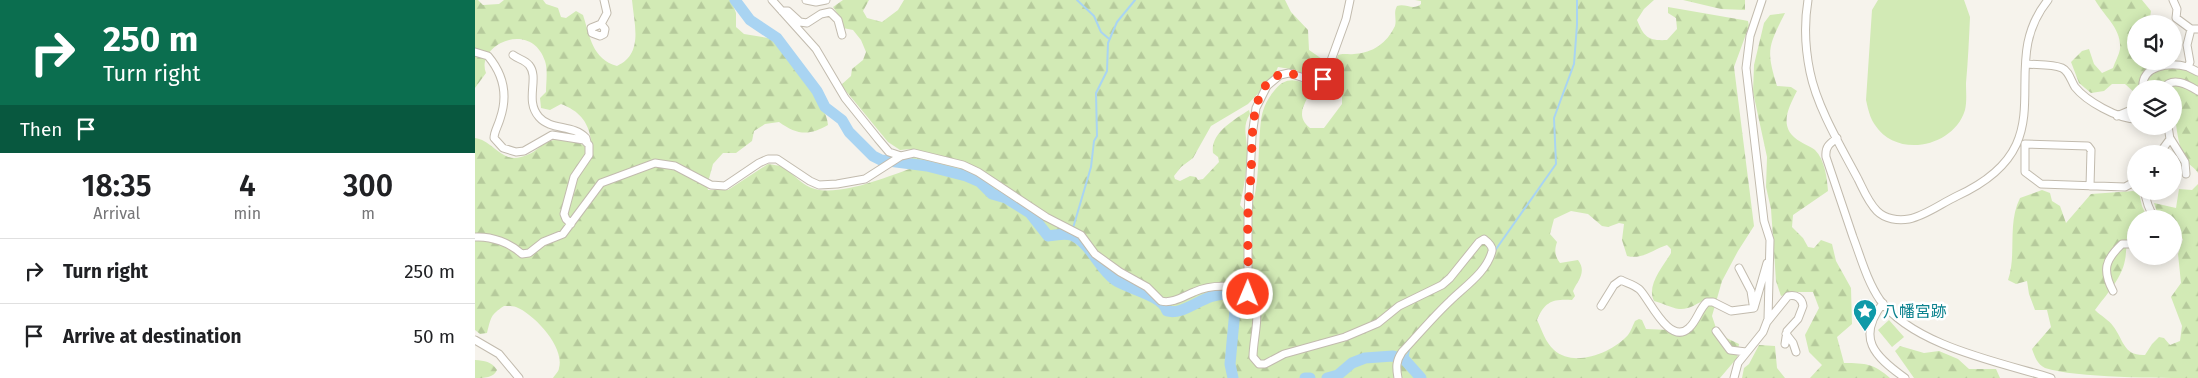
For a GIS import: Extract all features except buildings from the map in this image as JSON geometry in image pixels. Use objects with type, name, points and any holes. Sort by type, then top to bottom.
[{"type":"street","points":[[601,24],[607,14],[604,0]]},
{"type":"street","points":[[771,0],[816,48],[845,98],[877,139],[889,152],[901,156]]},
{"type":"street","points":[[806,0],[816,2],[826,0]]},
{"type":"street","points":[[1248,294],[1251,136],[1259,100],[1267,86],[1280,74],[1289,73],[1315,82],[1325,77],[1346,19],[1350,0]]},
{"type":"street","points":[[1734,378],[1738,363],[1763,332],[1766,323],[1770,240],[1764,221],[1747,82],[1747,54],[1750,36],[1762,0]]},
{"type":"street","points":[[1808,0],[1805,22],[1806,48],[1810,74],[1817,96],[1872,205],[1885,216],[1902,220],[1911,219],[1983,183],[2004,164],[2021,143]]},
{"type":"street","points":[[2048,0],[2036,18],[2027,47],[2025,111],[2021,143],[2025,172],[2041,184],[2127,185]]},
{"type":"street","points":[[2173,0],[2177,9],[2176,18],[2194,29],[2187,45],[2190,62],[2188,67]]},
{"type":"street","points":[[782,11],[788,11],[800,22],[807,23],[821,14],[830,12],[838,20],[842,35]]},
{"type":"street","points":[[475,52],[488,56],[503,82],[505,91],[504,106],[494,138],[500,146],[516,152],[522,152],[552,135],[563,135],[587,142]]},
{"type":"street","points":[[513,55],[526,63],[532,70],[532,102],[537,114],[548,124],[576,130],[586,138],[590,148],[589,155],[574,177],[564,214],[571,224]]},
{"type":"street","points":[[2027,64],[2062,68],[2067,72],[2078,90],[2116,116],[2127,118]]},
{"type":"street","points":[[2143,80],[2152,69],[2161,66],[2188,67],[2198,72]]},
{"type":"street","points":[[2182,85],[2198,91]]},
{"type":"street","points":[[2116,116],[2127,112]]},
{"type":"street","points":[[2170,135],[2185,162],[2186,174]]},
{"type":"street","points":[[1837,138],[1825,150],[1826,157],[1870,283],[1883,303],[1902,322],[1919,333],[1943,344],[2051,378]]},
{"type":"street","points":[[2165,145],[2170,138]]},
{"type":"street","points":[[2021,143],[2088,146],[2091,150],[2089,186]]},
{"type":"street","points":[[475,237],[484,237],[513,246],[520,253],[525,254],[543,242],[563,234],[601,183],[655,163],[675,166],[711,185],[725,186],[768,159],[777,159],[819,185],[865,179],[901,156],[914,153],[963,165],[978,172],[1046,217],[1081,235],[1095,254],[1120,272],[1147,286],[1161,301],[1172,302],[1209,287],[1230,287],[1248,294],[1255,302],[1253,357],[1259,364],[1265,364],[1284,354],[1345,337],[1378,323],[1399,306],[1416,296],[1442,285],[1479,242],[1484,239],[1492,247],[1492,252],[1481,271],[1449,302],[1397,359],[1398,378]]},
{"type":"street","points":[[2113,291],[2106,272],[2110,258],[2122,244],[2127,244]]},
{"type":"street","points":[[1754,308],[1770,255]]},
{"type":"street","points":[[1739,268],[1751,290],[1754,308]]},
{"type":"street","points":[[1601,306],[1614,285],[1621,280],[1639,289],[1655,314],[1668,326],[1677,330],[1685,330],[1691,327],[1707,302],[1713,302],[1731,311],[1754,308]]},
{"type":"street","points":[[1766,323],[1788,296],[1798,296],[1803,306],[1798,320],[1787,331],[1785,344]]},
{"type":"street","points":[[1883,303],[1871,321],[1869,332],[1871,343],[1881,359],[1905,378]]},
{"type":"street","points":[[1715,331],[1730,350],[1746,352]]},
{"type":"street","points":[[1786,334],[1793,343],[1796,352]]},
{"type":"street","points":[[475,340],[499,354],[519,378]]},
{"type":"green space","points":[[475,0],[478,0],[483,5],[499,4],[504,0],[543,0],[546,4],[558,8],[561,17],[566,18],[576,11],[583,15],[590,39],[597,52],[609,63],[617,66],[631,54],[634,46],[635,28],[632,0],[731,0],[736,13],[736,27],[744,34],[774,39],[814,93],[826,116],[828,125],[815,131],[797,132],[779,122],[765,124],[754,131],[752,141],[736,153],[723,153],[713,164],[707,186],[708,190],[728,190],[768,164],[783,167],[802,183],[815,189],[838,190],[864,185],[912,168],[911,149],[900,150],[888,142],[841,85],[851,76],[852,69],[863,60],[866,52],[861,40],[853,30],[843,28],[840,17],[833,7],[843,0],[869,0],[863,11],[867,18],[882,22],[898,10],[904,0],[1285,0],[1291,12],[1308,30],[1309,50],[1325,61],[1324,71],[1317,76],[1310,77],[1296,70],[1278,67],[1273,78],[1248,104],[1211,126],[1193,158],[1181,167],[1174,176],[1175,179],[1180,181],[1190,176],[1196,177],[1198,180],[1203,179],[1219,162],[1218,157],[1213,153],[1213,146],[1219,133],[1249,110],[1250,114],[1245,129],[1246,166],[1240,205],[1246,212],[1251,206],[1255,195],[1261,121],[1266,103],[1272,93],[1282,83],[1291,80],[1300,81],[1310,86],[1312,89],[1303,109],[1303,119],[1310,128],[1324,128],[1342,104],[1342,95],[1331,79],[1338,55],[1367,52],[1384,42],[1395,26],[1397,6],[1415,7],[1421,4],[1421,1],[1415,0],[1654,0],[1644,9],[1637,20],[1647,37],[1655,40],[1667,40],[1677,29],[1676,18],[1668,13],[1668,7],[1748,21],[1749,26],[1734,67],[1754,226],[1722,281],[1712,316],[1718,334],[1739,344],[1737,358],[1720,378],[553,378],[558,372],[560,360],[553,341],[539,324],[523,311],[515,307],[504,306],[492,317],[487,333],[480,334],[475,330],[475,138],[487,143],[508,157],[514,158],[529,154],[543,144],[553,140],[575,142],[585,147],[591,140],[590,133],[585,122],[573,110],[561,104],[550,110],[541,108],[540,98],[546,92],[546,65],[538,48],[528,41],[517,39],[506,41],[496,46],[489,53],[485,63],[486,73],[475,88]],"holes":[[[1571,211],[1588,214],[1602,226],[1608,227],[1619,223],[1624,224],[1622,240],[1627,256],[1638,257],[1667,245],[1671,249],[1671,253],[1654,282],[1652,295],[1654,301],[1679,309],[1690,307],[1706,299],[1709,300],[1688,324],[1669,330],[1646,329],[1642,320],[1639,319],[1635,321],[1628,335],[1621,342],[1603,352],[1582,358],[1562,355],[1551,347],[1537,320],[1543,309],[1550,302],[1572,300],[1575,296],[1573,291],[1582,272],[1581,264],[1578,260],[1560,263],[1557,258],[1555,253],[1557,242],[1550,234],[1554,219]]]},
{"type":"green space","points":[[1683,0],[1745,0],[1745,10],[1721,9]]},
{"type":"green space","points":[[1878,0],[1964,0],[1970,17],[1966,107],[1959,123],[1949,133],[1937,140],[1924,144],[1910,145],[1897,142],[1885,136],[1875,125],[1868,110],[1866,100],[1872,10]]},
{"type":"green space","points":[[2095,0],[2142,0],[2151,11],[2150,15],[2127,15],[2127,70],[2182,70],[2182,67],[2198,74],[2198,173],[2183,155],[2182,145],[2180,145],[2178,137],[2178,135],[2182,135],[2182,80],[2127,80],[2127,86],[2125,84],[2112,84],[2104,91],[2091,93],[2079,83],[2071,62],[2082,51],[2089,49],[2094,64],[2102,73],[2113,68],[2120,49],[2120,42],[2115,29]]},
{"type":"green space","points":[[1785,13],[1772,42],[1770,56],[1773,74],[1777,86],[1791,87],[1797,91],[1790,105],[1787,125],[1794,137],[1814,149],[1818,154],[1825,169],[1828,191],[1793,215],[1792,227],[1803,238],[1808,247],[1814,248],[1821,240],[1832,244],[1836,261],[1851,288],[1852,324],[1837,337],[1844,363],[1869,365],[1890,378],[1810,378],[1822,365],[1809,352],[1805,335],[1819,308],[1813,292],[1795,292],[1781,296],[1776,281],[1771,209],[1766,187],[1767,157],[1753,92],[1754,65],[1764,23],[1770,15]]},
{"type":"green space","points":[[2198,184],[2198,378],[2097,376],[2059,371],[2045,368],[2040,364],[2032,349],[2051,327],[2047,310],[2035,310],[2029,294],[2027,281],[2016,284],[2008,280],[2012,260],[2014,218],[2020,198],[2042,190],[2050,193],[2052,201],[2060,206],[2066,223],[2091,194],[2127,191],[2127,200],[2141,200],[2144,210],[2127,210],[2126,256],[2121,273],[2095,310],[2117,331],[2128,350],[2138,355],[2145,355],[2159,337],[2164,338],[2170,345],[2180,341],[2182,326],[2171,297],[2181,283],[2179,265],[2182,265],[2182,210],[2156,210],[2154,203],[2176,208],[2177,200],[2182,200],[2182,189],[2192,190]]},
{"type":"green space","points":[[1889,320],[1904,337],[1892,347],[1878,330]]},
{"type":"green space","points":[[1759,345],[1775,346],[1777,368],[1785,378],[1742,378],[1744,368],[1749,364]]},
{"type":"green space","points":[[1900,346],[1924,353],[1939,351],[1958,359],[1969,369],[1996,369],[2000,378],[1914,378],[1895,351]]},
{"type":"green space","points":[[475,360],[490,363],[497,370],[491,376],[475,378]]},
{"type":"waterway","points":[[735,0],[750,20],[777,38],[817,91],[825,107],[842,120],[849,132],[873,156],[881,160],[927,166],[966,176],[980,182],[992,194],[1006,198],[1030,213],[1048,236],[1069,234],[1078,239],[1115,280],[1159,301],[1167,311],[1182,310],[1213,296],[1222,294],[1232,295],[1236,299],[1230,364],[1233,378]]},
{"type":"waterway","points":[[1077,0],[1094,16],[1101,32],[1108,38]]},
{"type":"waterway","points":[[1073,228],[1091,167],[1094,141],[1097,136],[1096,93],[1107,71],[1108,43],[1117,22],[1135,0]]},
{"type":"waterway","points":[[1494,252],[1556,164],[1554,118],[1574,64],[1577,0]]},
{"type":"waterway","points":[[1404,359],[1408,355],[1409,349]]},
{"type":"waterway","points":[[1327,378],[1338,375],[1352,363],[1365,358],[1393,356],[1404,359],[1421,378]]},
{"type":"waterway","points":[[1305,378],[1310,378]]},
{"type":"place","name":"八幡宮跡","points":[[1865,332]]},
{"type":"route","points":[[1248,294],[1251,136],[1256,108],[1263,91],[1280,74],[1295,74],[1315,82],[1323,79]]}]
